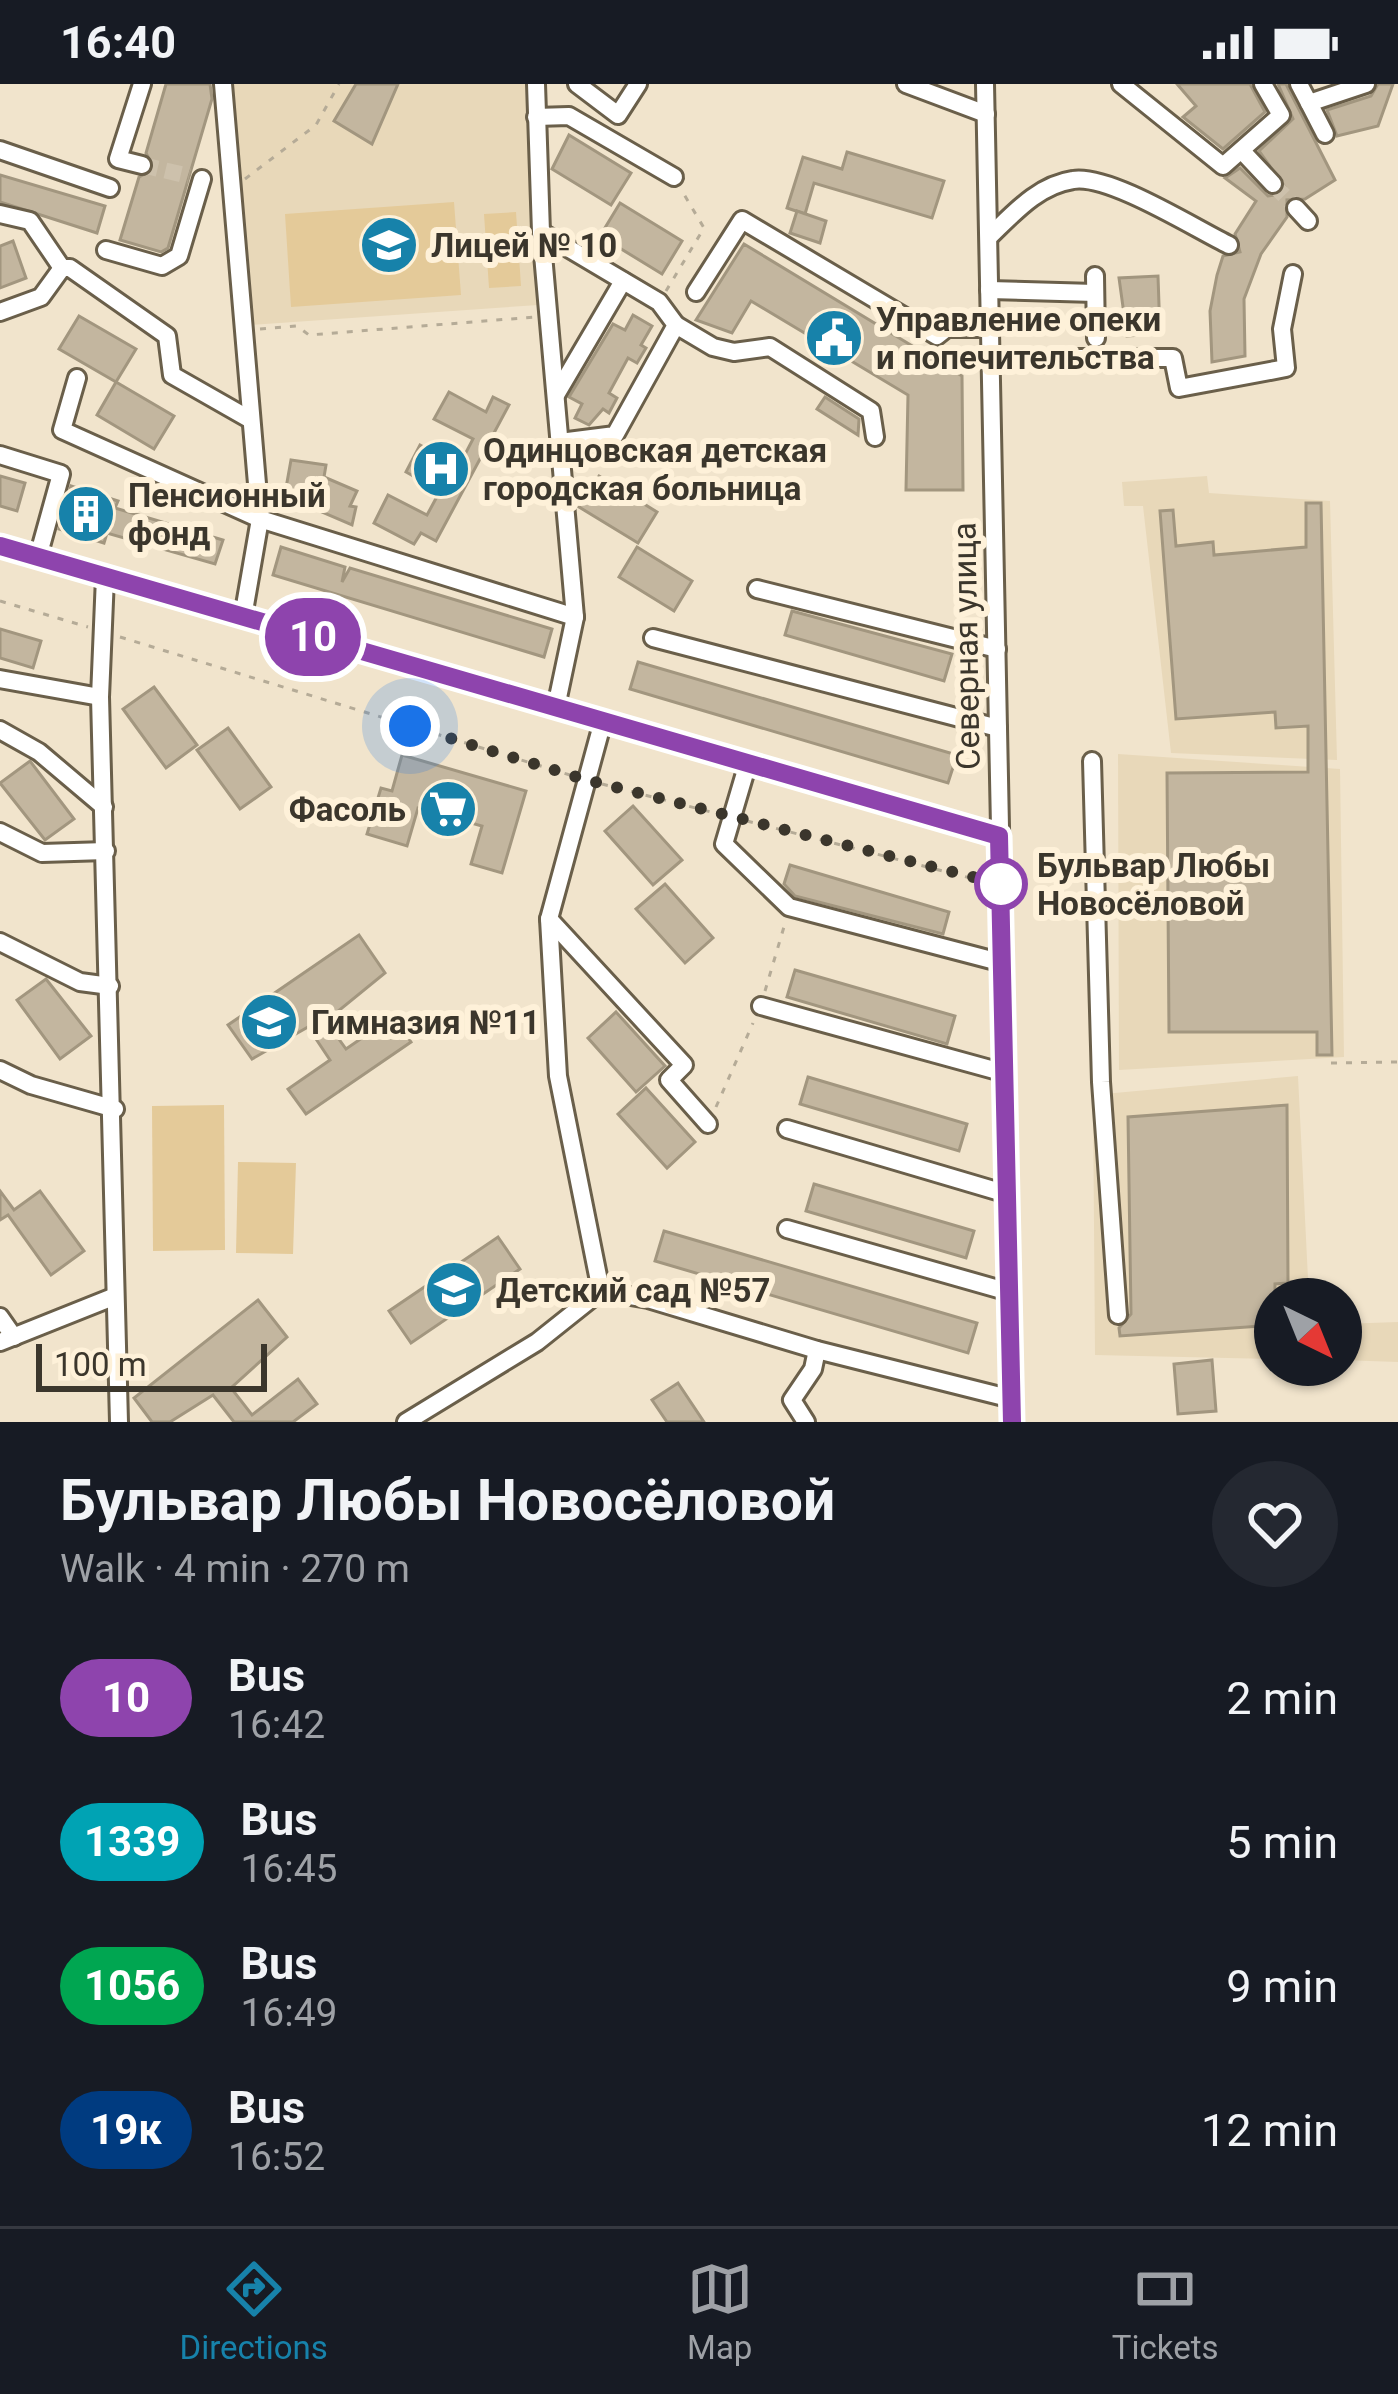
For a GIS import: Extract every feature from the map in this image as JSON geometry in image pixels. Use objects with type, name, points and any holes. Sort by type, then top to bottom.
[{"type":"street","points":[[142,84],[118,159],[142,165]]},
{"type":"street","points":[[223,84],[260,519],[244,617]]},
{"type":"street","points":[[536,84],[541,232],[575,617],[556,707]]},
{"type":"street","points":[[577,84],[618,115],[638,84]]},
{"type":"street","points":[[906,84],[986,114]]},
{"type":"street","name":"Северная улица","points":[[986,84],[1012,1422]]},
{"type":"street","points":[[1121,84],[1220,165],[1281,115],[1263,84]]},
{"type":"street","points":[[1299,84],[1325,134]]},
{"type":"street","points":[[1309,104],[1366,84]]},
{"type":"street","points":[[536,117],[569,116],[674,177]]},
{"type":"street","points":[[0,150],[110,188]]},
{"type":"street","points":[[1242,151],[1273,184]]},
{"type":"street","points":[[106,250],[162,266],[179,256],[196,178],[229,186]]},
{"type":"street","points":[[988,237],[1044,190],[1077,178],[1113,188],[1229,244]]},
{"type":"street","points":[[0,214],[30,220],[62,268]]},
{"type":"street","points":[[697,292],[742,220],[937,336],[947,328],[990,328]]},
{"type":"street","points":[[541,232],[659,302],[676,325],[713,347],[734,352],[770,347],[871,411],[875,437]]},
{"type":"street","points":[[62,268],[70,268],[167,336],[172,375],[251,420]]},
{"type":"street","points":[[0,312],[41,297],[62,268]]},
{"type":"street","points":[[991,358],[1173,358],[1179,388],[1286,368],[1282,329],[1293,274]]},
{"type":"street","points":[[555,396],[623,281]]},
{"type":"street","points":[[989,290],[1095,285],[1096,338]]},
{"type":"street","points":[[560,442],[615,435],[676,325]]},
{"type":"street","points":[[77,378],[62,430],[260,519],[575,617]]},
{"type":"street","points":[[0,455],[61,474],[38,557]]},
{"type":"street","points":[[0,546],[999,836]]},
{"type":"street","points":[[105,577],[100,697],[115,1109],[113,1297],[119,1422]]},
{"type":"street","points":[[757,589],[997,649]]},
{"type":"street","points":[[653,638],[998,728]]},
{"type":"street","points":[[0,680],[100,697]]},
{"type":"street","points":[[601,1291],[558,1076],[550,919],[602,721]]},
{"type":"street","points":[[0,730],[39,752],[104,806]]},
{"type":"street","points":[[1092,761],[1101,1082],[1118,1315]]},
{"type":"street","points":[[748,763],[724,844],[789,907],[1003,963]]},
{"type":"street","points":[[0,832],[42,853],[106,851]]},
{"type":"street","points":[[550,919],[684,1065],[669,1080],[709,1124]]},
{"type":"street","points":[[0,942],[80,982],[110,986]]},
{"type":"street","points":[[761,1006],[1005,1073]]},
{"type":"street","points":[[0,1070],[31,1085],[115,1109]]},
{"type":"street","points":[[787,1129],[1007,1194]]},
{"type":"street","points":[[787,1229],[1010,1292]]},
{"type":"street","points":[[406,1422],[537,1342],[601,1291],[649,1299],[817,1350],[1012,1399]]},
{"type":"street","points":[[0,1317],[7,1340],[113,1297]]},
{"type":"street","points":[[806,1422],[792,1400],[813,1369],[817,1350]]},
{"type":"path","points":[[229,186],[316,125],[339,84]]},
{"type":"path","points":[[659,302],[704,228],[674,177]]},
{"type":"path","points":[[242,330],[297,326],[309,335],[548,316]]},
{"type":"path","points":[[0,601],[587,780],[1001,886]]},
{"type":"path","points":[[1331,1063],[1398,1063]]},
{"type":"shaded area","name":"Лицей № 10","points":[[231,84],[525,84],[538,305],[249,325]]},
{"type":"shaded area","points":[[454,202],[461,295],[291,307],[285,214]]},
{"type":"shaded area","points":[[516,212],[521,286],[489,288],[484,214]]},
{"type":"shaded area","points":[[1207,476],[1209,493],[1330,501],[1337,760],[1171,753],[1143,506],[1124,506],[1122,482]]},
{"type":"shaded area","points":[[1118,754],[1340,769],[1344,1057],[1119,1070]]},
{"type":"shaded area","points":[[1298,1076],[1308,1278],[1254,1278],[1254,1359],[1095,1355],[1093,1095]]},
{"type":"shaded area","points":[[224,1105],[225,1250],[153,1251],[152,1106]]},
{"type":"shaded area","points":[[238,1162],[296,1163],[293,1254],[236,1253]]},
{"type":"shaded area","points":[[1398,1322],[1398,1362],[1362,1361],[1362,1323]]},
{"type":"building","points":[[166,84],[210,84],[212,99],[168,248],[161,252],[120,240],[139,177],[154,169],[146,153]]},
{"type":"building","points":[[356,84],[398,84],[372,144],[334,121]]},
{"type":"building","points":[[1177,84],[1250,84],[1265,112],[1223,149],[1183,117],[1196,106]]},
{"type":"building","points":[[1278,84],[1286,84],[1335,180],[1305,199],[1287,200],[1287,217],[1261,254],[1244,299],[1245,356],[1212,362],[1210,311],[1217,275],[1223,256],[1240,252],[1235,234],[1256,201],[1225,178],[1240,168],[1268,196],[1281,194],[1285,187],[1259,151],[1293,119]]},
{"type":"building","points":[[1378,84],[1393,84],[1378,126],[1337,136],[1327,110],[1371,96]]},
{"type":"building","points":[[569,135],[631,173],[611,205],[552,169]]},
{"type":"building","points":[[847,152],[944,181],[932,218],[814,183],[805,214],[787,208],[803,157],[842,169]]},
{"type":"building","points":[[0,175],[105,206],[97,233],[0,202]]},
{"type":"building","points":[[620,203],[682,241],[662,274],[600,236]]},
{"type":"building","points":[[797,211],[826,221],[820,243],[790,233]]},
{"type":"building","points":[[13,241],[26,278],[0,288],[0,246]]},
{"type":"building","points":[[744,244],[962,376],[963,490],[906,490],[908,395],[751,301],[732,333],[696,320]]},
{"type":"building","points":[[1158,276],[1160,334],[1127,336],[1119,278]]},
{"type":"building","points":[[633,315],[652,326],[641,345],[646,348],[637,363],[628,358],[609,393],[617,398],[609,413],[603,409],[589,425],[575,418],[582,404],[569,397],[613,324],[625,330]]},
{"type":"building","points":[[79,316],[136,349],[116,382],[59,349]]},
{"type":"building","points":[[116,382],[174,416],[154,449],[97,415]]},
{"type":"building","name":"Одинцовская детская городская больница","points":[[449,392],[486,412],[493,397],[509,405],[436,541],[421,533],[414,544],[374,523],[388,495],[427,515],[440,491],[406,472],[420,445],[459,466],[473,439],[434,419]]},
{"type":"building","points":[[825,397],[859,419],[858,435],[817,409]]},
{"type":"building","points":[[291,460],[326,465],[324,477],[357,491],[350,506],[356,507],[352,525],[308,506],[300,510],[286,488]]},
{"type":"building","points":[[0,476],[25,483],[17,511],[0,506]]},
{"type":"building","points":[[599,476],[657,512],[638,543],[579,507]]},
{"type":"building","points":[[71,486],[118,501],[115,508],[223,540],[215,564],[107,533],[104,543],[59,529]]},
{"type":"building","points":[[1306,503],[1321,503],[1332,1055],[1317,1055],[1317,1032],[1169,1032],[1167,773],[1308,772],[1308,726],[1276,728],[1275,712],[1176,719],[1160,511],[1173,510],[1176,546],[1213,542],[1214,555],[1306,547]]},
{"type":"building","points":[[281,547],[345,567],[342,582],[350,568],[552,629],[544,657],[273,575]]},
{"type":"building","points":[[637,547],[692,581],[674,611],[619,577]]},
{"type":"building","points":[[792,611],[952,654],[944,681],[785,635]]},
{"type":"building","points":[[0,629],[41,641],[33,668],[0,658]]},
{"type":"building","points":[[638,662],[957,755],[948,783],[630,689]]},
{"type":"building","points":[[154,687],[197,745],[166,768],[123,709]]},
{"type":"building","points":[[228,728],[271,787],[240,809],[197,750]]},
{"type":"building","points":[[402,755],[526,791],[502,873],[471,864],[482,826],[418,808],[407,846],[367,834],[381,788],[392,791]]},
{"type":"building","points":[[30,761],[74,819],[45,840],[0,783]]},
{"type":"building","points":[[633,806],[682,860],[653,885],[605,831]]},
{"type":"building","points":[[790,865],[949,912],[943,934],[795,896],[784,884]]},
{"type":"building","points":[[665,884],[713,938],[685,963],[636,909]]},
{"type":"building","name":"Гимназия №11","points":[[359,935],[385,973],[326,1021],[346,1049],[394,1016],[411,1042],[306,1114],[288,1089],[330,1060],[308,1027],[252,1059],[228,1025]]},
{"type":"building","points":[[795,970],[955,1016],[947,1044],[787,997]]},
{"type":"building","points":[[46,979],[91,1036],[60,1059],[17,1000]]},
{"type":"building","points":[[616,1012],[665,1066],[636,1092],[588,1038]]},
{"type":"building","points":[[808,1077],[967,1124],[959,1151],[800,1104]]},
{"type":"building","points":[[646,1088],[695,1142],[667,1168],[618,1114]]},
{"type":"building","points":[[1287,1105],[1288,1278],[1254,1278],[1254,1326],[1120,1336],[1119,1328],[1131,1314],[1128,1117]]},
{"type":"building","points":[[814,1184],[974,1231],[966,1258],[806,1211]]},
{"type":"building","points":[[0,1191],[14,1210],[40,1191],[84,1251],[51,1275],[8,1215],[0,1220]]},
{"type":"building","points":[[664,1231],[977,1323],[968,1353],[655,1261]]},
{"type":"building","name":"Детский сад №57","points":[[498,1237],[520,1269],[411,1343],[389,1311]]},
{"type":"building","points":[[258,1300],[287,1337],[231,1388],[252,1415],[298,1379],[317,1404],[293,1422],[234,1422],[213,1395],[170,1422],[152,1422],[134,1398]]},
{"type":"building","points":[[1212,1360],[1216,1411],[1178,1414],[1174,1364]]},
{"type":"building","points":[[678,1383],[704,1422],[667,1422],[652,1400]]},
{"type":"tunnel","points":[[142,165],[189,176]]},
{"type":"tunnel","points":[[1273,184],[1296,208]]},
{"type":"bus line","name":"10","points":[[0,546],[999,836],[1012,1422]]},
{"type":"place","name":"Лицей № 10","points":[[389,245]]},
{"type":"place","name":"Управление опеки и попечительства","points":[[834,338]]},
{"type":"place","name":"Одинцовская детская городская больница","points":[[441,469]]},
{"type":"place","name":"Пенсионный фонд","points":[[86,514]]},
{"type":"place","name":"Фасоль","points":[[448,809]]},
{"type":"place","name":"Бульвар Любы Новосёловой","points":[[1001,884]]},
{"type":"place","name":"Гимназия №11","points":[[269,1022]]},
{"type":"place","name":"Детский сад №57","points":[[454,1290]]},
{"type":"route","points":[[410,726],[587,780],[1001,884]]}]
